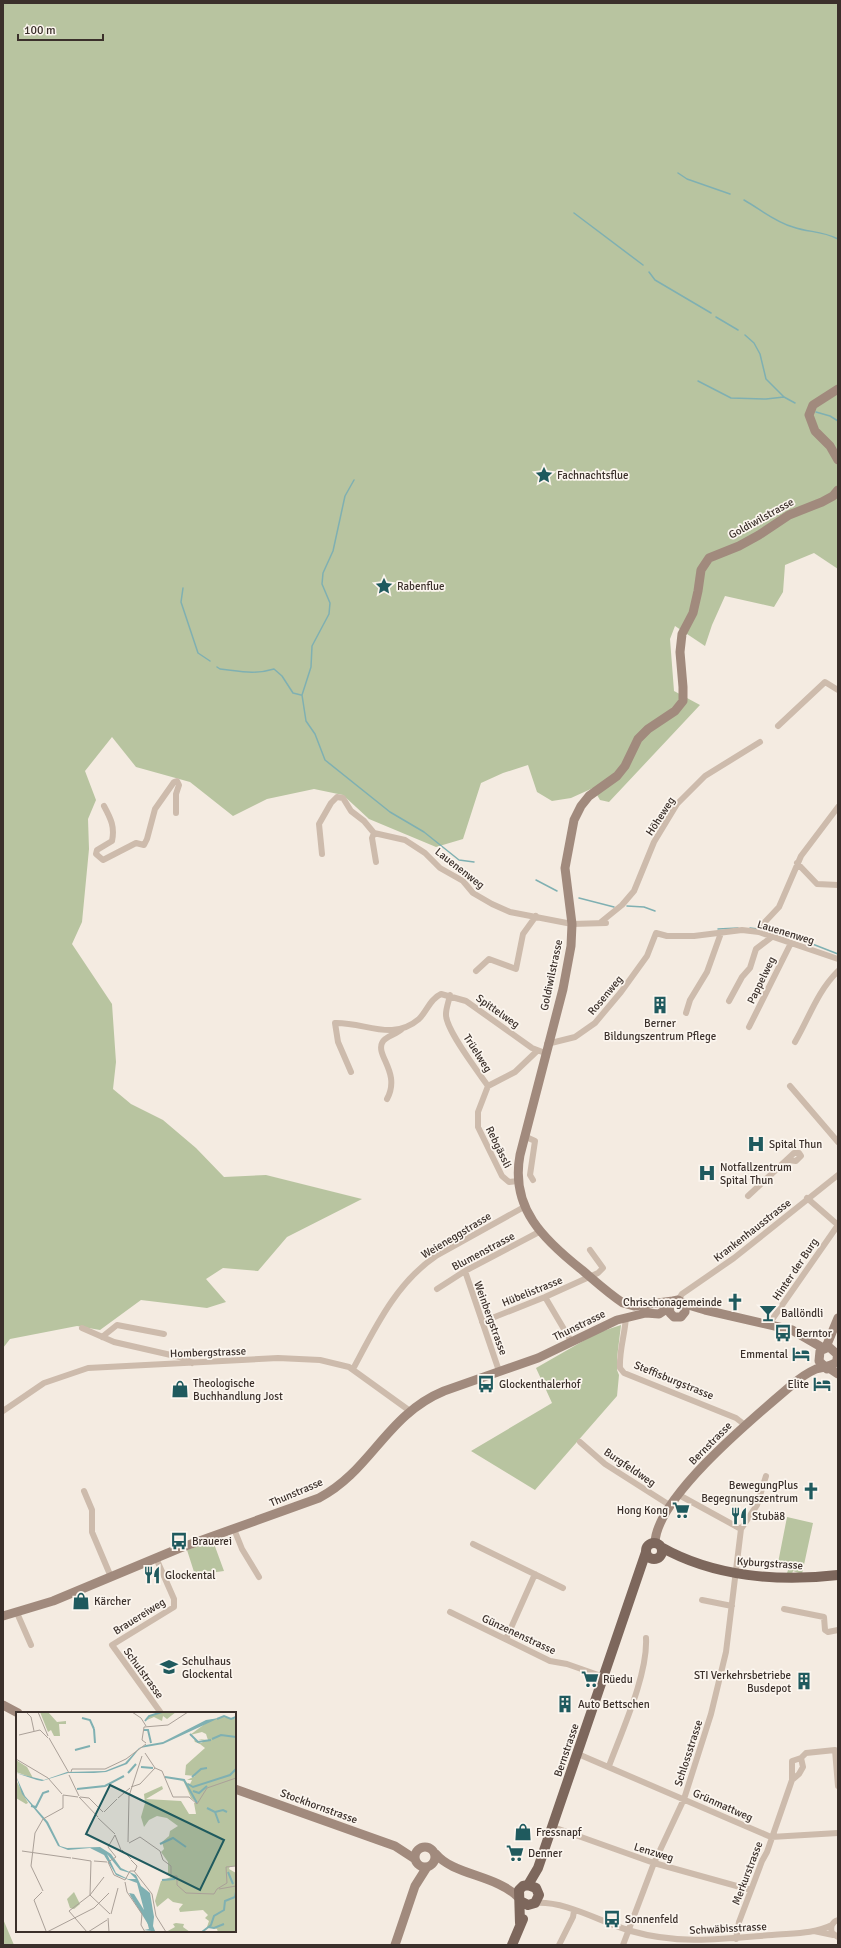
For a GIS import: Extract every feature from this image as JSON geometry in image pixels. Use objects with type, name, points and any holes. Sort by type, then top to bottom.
[{"type":"main road","points":[[838,390],[813,405],[809,415],[815,431],[830,446],[838,460]]},
{"type":"main road","name":"Goldiwilstrasse","points":[[673,1307],[653,1304],[628,1306],[558,1251],[540,1232],[524,1207],[518,1181],[518,1163],[543,1049],[563,989],[571,946],[572,924],[565,868],[574,820],[581,806],[589,796],[617,776],[625,766],[638,739],[648,729],[675,711],[682,702],[683,687],[680,652],[682,634],[693,613],[701,570],[709,558],[739,546],[759,535],[789,514],[822,502],[833,496],[838,490]]},
{"type":"main road","points":[[673,1307],[686,1309],[684,1314],[705,1310]]},
{"type":"main road","points":[[630,1316],[656,1319],[673,1307],[705,1310],[769,1324],[792,1330],[807,1339],[827,1362],[835,1363],[837,1360],[838,1351],[834,1331]]},
{"type":"main road","name":"Thunstrasse","points":[[3,1616],[17,1613],[63,1597],[156,1558],[312,1501],[334,1489],[357,1469],[391,1428],[410,1411],[436,1394],[543,1355],[630,1316]]},
{"type":"main road","points":[[827,1362],[838,1318]]},
{"type":"main road","points":[[827,1362],[833,1349],[838,1351]]},
{"type":"main road","name":"Bernstrasse","points":[[803,1376],[827,1362]]},
{"type":"main road","name":"Bernstrasse","points":[[531,1888],[640,1571],[655,1551],[657,1529],[679,1494],[709,1460],[745,1425],[803,1376],[827,1362]]},
{"type":"main road","name":"Kyburgstrasse","points":[[655,1551],[678,1556],[735,1573],[786,1578],[838,1575]]},
{"type":"main road","points":[[3,1705],[16,1712]]},
{"type":"main road","name":"Stockhornstrasse","points":[[236,1789],[395,1846],[419,1848]]},
{"type":"main road","name":"Stockhornstrasse","points":[[395,1846],[416,1861]]},
{"type":"main road","points":[[395,1945],[415,1886],[416,1853],[419,1848],[429,1847],[453,1866],[504,1886],[531,1888]]},
{"type":"main road","points":[[415,1886],[435,1860],[436,1854]]},
{"type":"main road","points":[[416,1861],[422,1866],[453,1866]]},
{"type":"main road","points":[[504,1886],[525,1904],[533,1904]]},
{"type":"main road","points":[[520,1923],[519,1890],[531,1888]]},
{"type":"main road","points":[[512,1945],[520,1923],[533,1904],[531,1888]]},
{"type":"street","points":[[778,726],[825,682],[838,690]]},
{"type":"street","name":"Höheweg","points":[[604,922],[634,891],[654,842],[677,804],[705,776],[760,742]]},
{"type":"street","points":[[104,806],[113,823],[114,834],[112,841],[97,850],[96,854],[103,860],[136,843],[144,845],[155,809],[174,782],[177,781],[176,813]]},
{"type":"street","points":[[322,854],[319,824],[331,803],[337,797],[342,798],[351,811],[364,821],[374,833],[372,838],[376,862]]},
{"type":"street","points":[[759,932],[764,923],[778,907],[786,893],[797,863],[811,841],[838,807]]},
{"type":"street","name":"Lauenenweg","points":[[374,833],[405,840],[425,853],[440,868],[463,881],[473,893],[510,912],[572,924],[604,922]]},
{"type":"street","points":[[797,863],[816,884],[838,884]]},
{"type":"street","points":[[476,971],[489,959],[516,970],[523,934],[536,916]]},
{"type":"street","name":"Lauenenweg","points":[[656,933],[667,936],[694,936],[742,930],[759,932],[838,959]]},
{"type":"street","name":"Rosenweg","points":[[543,1049],[575,1037],[595,1023],[621,992],[647,956],[656,933]]},
{"type":"street","points":[[686,1013],[690,1000],[707,972],[721,933]]},
{"type":"street","points":[[729,1001],[742,977],[750,968],[756,949],[773,936]]},
{"type":"street","name":"Pappelweg","points":[[749,1027],[791,943]]},
{"type":"street","points":[[795,1042],[808,1019],[816,999],[838,971]]},
{"type":"street","points":[[386,1099],[392,1085],[389,1067],[381,1052],[381,1044],[385,1039],[398,1033],[419,1019],[436,996],[441,994],[450,995]]},
{"type":"street","name":"Spittelweg","points":[[450,995],[466,1001],[543,1049]]},
{"type":"street","name":"Trüelweg","points":[[450,995],[445,1015],[449,1025],[461,1047],[488,1086],[521,1067],[543,1049]]},
{"type":"street","points":[[351,1072],[338,1042],[335,1023],[386,1030],[402,1030]]},
{"type":"street","name":"Rebgässli","points":[[488,1086],[478,1112],[478,1127],[502,1176],[510,1182],[518,1181]]},
{"type":"street","points":[[790,1086],[805,1101],[819,1122],[838,1142]]},
{"type":"street","points":[[524,1136],[535,1141],[530,1175],[533,1180]]},
{"type":"street","points":[[748,1196],[788,1160]]},
{"type":"street","name":"Krankenhausstrasse","points":[[673,1307],[682,1294],[734,1258],[838,1175]]},
{"type":"street","name":"Hinter der Burg","points":[[769,1324],[838,1225],[808,1198]]},
{"type":"street","name":"Weieneggstrasse","points":[[353,1369],[390,1304],[423,1266],[436,1256],[524,1207]]},
{"type":"street","name":"Blumenstrasse","points":[[437,1289],[465,1272],[540,1232]]},
{"type":"street","points":[[590,1250],[602,1268],[598,1273],[590,1277]]},
{"type":"street","name":"Weinbergstrasse","points":[[465,1272],[499,1371]]},
{"type":"street","name":"Hübelistrasse","points":[[482,1322],[590,1277]]},
{"type":"street","points":[[545,1297],[571,1342]]},
{"type":"street","name":"Steffisburgstrasse","points":[[630,1316],[619,1361],[620,1368],[624,1373],[736,1418],[745,1425]]},
{"type":"street","points":[[102,1337],[117,1325],[164,1334]]},
{"type":"street","points":[[82,1328],[114,1342],[184,1358],[192,1363]]},
{"type":"street","name":"Hombergstrasse","points":[[3,1411],[44,1383],[82,1369],[103,1366],[294,1358],[333,1362],[353,1369],[393,1400],[410,1411]]},
{"type":"street","name":"Burgfeldweg","points":[[580,1442],[607,1466],[671,1506]]},
{"type":"street","points":[[679,1494],[740,1529],[757,1505],[766,1476]]},
{"type":"street","points":[[84,1491],[92,1510],[92,1532],[111,1577]]},
{"type":"street","points":[[234,1529],[242,1549],[259,1577]]},
{"type":"street","name":"Schlossstrasse","points":[[623,1945],[654,1863],[684,1799],[719,1685],[732,1606],[740,1529]]},
{"type":"street","points":[[473,1544],[563,1588]]},
{"type":"street","name":"Brauereiweg","points":[[112,1646],[174,1607],[174,1599],[156,1558]]},
{"type":"street","points":[[506,1640],[535,1574]]},
{"type":"street","points":[[702,1600],[732,1606]]},
{"type":"street","points":[[784,1609],[824,1617],[824,1630],[828,1632],[838,1630]]},
{"type":"street","name":"Günzenenstrasse","points":[[450,1612],[550,1661],[567,1664],[604,1677]]},
{"type":"street","points":[[17,1613],[31,1645]]},
{"type":"street","points":[[609,1766],[627,1720],[642,1670],[647,1648],[646,1638]]},
{"type":"street","name":"Schulstrasse","points":[[112,1646],[160,1712]]},
{"type":"street","points":[[801,1758],[806,1753],[835,1750],[838,1786]]},
{"type":"street","name":"Grünmattweg","points":[[578,1754],[609,1766],[771,1837]]},
{"type":"street","name":"Merkurstrasse","points":[[736,1939],[737,1926],[792,1780],[792,1761],[801,1758],[803,1767],[799,1774],[792,1780]]},
{"type":"street","name":"Lenzweg","points":[[553,1827],[654,1863],[751,1890]]},
{"type":"street","name":"Merkurstrasse","points":[[771,1837],[838,1833]]},
{"type":"street","name":"Schwäbisstrasse","points":[[531,1888],[553,1904],[628,1930],[674,1939],[722,1943],[736,1939],[814,1931],[832,1925]]},
{"type":"street","name":"Schwäbisstrasse","points":[[533,1904],[553,1904]]},
{"type":"street","points":[[559,1945],[573,1917],[574,1911]]},
{"type":"street","points":[[836,1936],[831,1930],[832,1925],[838,1920]]},
{"type":"street","name":"Schwäbisstrasse","points":[[814,1931],[836,1936]]},
{"type":"green space","points":[[3,3],[838,3],[838,569],[814,553],[785,565],[783,592],[774,607],[725,596],[712,625],[705,646],[675,626],[670,639],[674,691],[700,705],[609,802],[600,800],[593,788],[571,798],[552,801],[537,792],[528,765],[503,773],[481,783],[463,839],[436,847],[369,819],[343,795],[314,789],[267,799],[233,816],[190,782],[136,767],[112,737],[85,771],[96,800],[88,819],[89,849],[82,922],[72,944],[112,1004],[116,1062],[113,1089],[131,1104],[163,1120],[196,1148],[224,1177],[266,1175],[362,1199],[287,1237],[258,1271],[223,1268],[206,1279],[226,1302],[207,1308],[141,1300],[100,1330],[77,1326],[10,1339],[3,1348]]},
{"type":"green space","points":[[621,1325],[617,1358],[617,1370],[619,1375],[617,1396],[535,1490],[471,1451],[552,1403],[536,1368],[597,1333]]},
{"type":"green space","points":[[787,1517],[813,1523],[802,1574],[793,1571],[792,1574],[787,1573],[788,1570],[777,1568]]},
{"type":"green space","points":[[213,1541],[224,1571],[195,1575],[187,1550]]},
{"type":"green space","points":[[3,1919],[14,1945],[3,1945]]},
{"type":"waterway","points":[[678,173],[687,179],[730,194]]},
{"type":"waterway","points":[[744,200],[786,225],[826,234],[838,239]]},
{"type":"waterway","points":[[574,213],[643,265]]},
{"type":"waterway","points":[[649,272],[655,280],[711,313]]},
{"type":"waterway","points":[[716,317],[738,330]]},
{"type":"waterway","points":[[745,335],[754,343],[760,354],[766,379],[784,397],[795,403]]},
{"type":"waterway","points":[[698,381],[731,398],[766,399],[784,397]]},
{"type":"waterway","points":[[816,412],[830,416],[838,421]]},
{"type":"waterway","points":[[354,480],[345,496],[333,551],[323,573],[322,584],[330,603],[329,614],[312,646],[311,667],[302,695],[306,721],[315,734],[325,760],[390,812],[424,832],[459,860],[474,862]]},
{"type":"waterway","points":[[183,588],[181,602],[198,653],[210,661]]},
{"type":"waterway","points":[[217,667],[220,669],[247,672],[260,672],[274,669],[282,676],[293,693],[301,695]]},
{"type":"waterway","points":[[536,880],[557,891]]},
{"type":"waterway","points":[[579,898],[614,907]]},
{"type":"waterway","points":[[627,906],[644,907],[655,911]]},
{"type":"waterway","points":[[718,929],[738,928]]},
{"type":"waterway","points":[[750,928],[758,929]]},
{"type":"waterway","points":[[767,931],[797,938],[838,954]]},
{"type":"place","name":"Fachnachtsflue","points":[[544,475]]},
{"type":"place","name":"Rabenflue","points":[[384,586]]},
{"type":"place","name":"Berner Bildungszentrum Pflege","points":[[660,1005]]},
{"type":"place","name":"Spital Thun","points":[[756,1144]]},
{"type":"place","name":"Notfallzentrum Spital Thun","points":[[707,1173]]},
{"type":"place","name":"Chrischonagemeinde","points":[[735,1302]]},
{"type":"place","name":"Ballöndli","points":[[768,1313]]},
{"type":"place","name":"Berntor","points":[[783,1333]]},
{"type":"place","name":"Emmental","points":[[801,1354]]},
{"type":"place","name":"Glockenthalerhof","points":[[486,1384]]},
{"type":"place","name":"Elite","points":[[822,1384]]},
{"type":"place","name":"Theologische Buchhandlung Jost","points":[[180,1389]]},
{"type":"place","name":"BewegungPlus Begegnungszentrum","points":[[811,1491]]},
{"type":"place","name":"Hong Kong","points":[[681,1510]]},
{"type":"place","name":"Stubä8","points":[[739,1516]]},
{"type":"place","name":"Brauerei","points":[[179,1541]]},
{"type":"place","name":"Glockental","points":[[152,1575]]},
{"type":"place","name":"Kärcher","points":[[81,1601]]},
{"type":"place","name":"Schulhaus Glockental","points":[[169,1667]]},
{"type":"place","name":"Rüedu","points":[[590,1679]]},
{"type":"place","name":"STI Verkehrsbetriebe Busdepot","points":[[804,1681]]},
{"type":"place","name":"Auto Bettschen","points":[[565,1704]]},
{"type":"place","name":"Fressnapf","points":[[523,1832]]},
{"type":"place","name":"Denner","points":[[515,1853]]},
{"type":"place","name":"Sonnenfeld","points":[[612,1919]]}]
